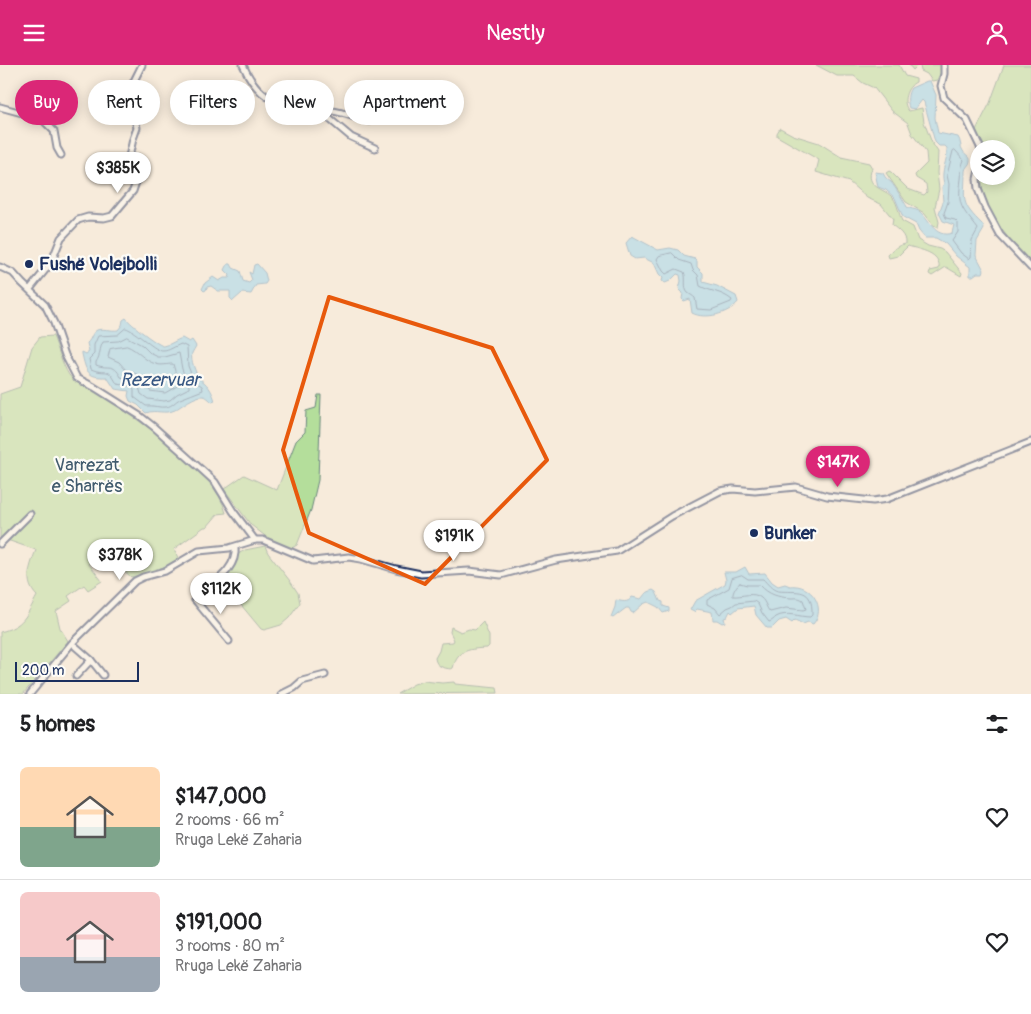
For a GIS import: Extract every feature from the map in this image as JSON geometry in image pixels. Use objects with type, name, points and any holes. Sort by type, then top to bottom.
[{"type":"street","points":[[30,289],[51,263],[61,238],[78,219],[112,215],[134,191],[136,182],[128,161],[133,139],[138,128],[130,92],[142,65]]},
{"type":"street","points":[[243,65],[258,90],[265,96]]},
{"type":"street","points":[[944,65],[941,85],[944,98],[967,120],[977,140]]},
{"type":"street","points":[[0,107],[43,120],[54,131],[57,148],[61,155]]},
{"type":"street","points":[[334,123],[351,137],[375,149]]},
{"type":"street","points":[[978,185],[985,207],[1000,235],[1031,268]]},
{"type":"street","points":[[1,269],[11,271],[48,309],[65,355],[77,379],[94,387],[147,422],[203,471],[215,482],[233,511],[255,540]]},
{"type":"street","points":[[30,694],[72,643],[136,579],[161,573],[199,551],[235,547],[255,540],[268,541],[312,561],[349,557],[421,574],[469,571],[501,575],[556,560],[617,551],[672,516],[720,491],[733,489],[755,491],[796,487],[827,497],[873,501],[887,499],[1031,442]]},
{"type":"street","points":[[0,544],[30,514]]},
{"type":"street","points":[[229,641],[196,600],[230,567],[235,556],[235,547]]},
{"type":"street","points":[[75,646],[104,675]]},
{"type":"street","points":[[76,676],[90,659]]},
{"type":"street","points":[[282,694],[294,688],[302,681],[324,675]]},
{"type":"highlighted area","points":[[329,297],[492,348],[547,460],[425,584],[309,533],[283,450]]},
{"type":"green space","points":[[816,65],[899,65],[905,76],[916,79],[916,82],[907,91],[905,104],[909,111],[922,108],[924,122],[932,143],[938,152],[937,173],[939,189],[935,207],[939,222],[938,227],[935,227],[924,213],[906,202],[886,173],[891,172],[908,189],[924,195],[927,192],[926,184],[916,178],[915,175],[927,163],[926,152],[912,134],[908,123],[892,111],[874,88],[854,76],[837,76]]},
{"type":"green space","points":[[909,65],[941,65],[941,72],[937,80],[932,81],[927,74],[921,71],[920,66],[913,70]]},
{"type":"green space","points":[[1004,65],[1031,65],[1031,263],[997,223],[990,211],[982,187],[982,185],[1015,185],[1015,140],[980,140],[976,130],[990,103]]},
{"type":"green space","points":[[780,128],[793,135],[819,143],[841,157],[869,163],[872,168],[870,175],[873,184],[893,198],[902,221],[913,227],[918,240],[945,252],[962,273],[961,276],[946,267],[932,276],[929,274],[930,271],[939,269],[937,259],[929,253],[908,246],[898,256],[889,258],[888,255],[897,247],[905,244],[905,241],[901,233],[892,225],[893,219],[881,204],[867,198],[849,182],[816,172],[819,160],[777,136]]},
{"type":"green space","name":"Varrezat e Sharrës","points":[[53,336],[69,375],[80,384],[117,405],[173,447],[207,480],[219,496],[226,513],[218,514],[207,527],[204,527],[174,549],[179,560],[152,572],[131,577],[100,549],[89,564],[102,581],[88,590],[84,585],[68,596],[71,601],[56,611],[60,628],[68,641],[23,694],[0,694],[0,632],[8,630],[19,623],[27,615],[37,596],[29,580],[30,568],[36,550],[7,540],[0,542],[0,394],[20,387],[32,347],[40,337]]},
{"type":"green space","points":[[318,395],[321,395],[318,480],[311,510],[297,545],[290,549],[269,539],[251,525],[224,489],[244,475],[277,490],[296,441],[305,432],[306,411],[316,408]]},
{"type":"green space","points":[[265,546],[268,553],[298,593],[300,603],[281,625],[264,630],[261,629],[227,588],[230,585],[225,575],[233,566],[238,554],[245,550]]},
{"type":"green space","points":[[483,622],[489,636],[489,646],[487,648],[466,651],[458,657],[451,669],[437,663],[435,658],[441,643],[453,642],[454,640],[450,632],[451,627],[461,632],[469,629],[475,630]]},
{"type":"green space","points":[[424,681],[454,682],[455,684],[497,688],[498,693],[397,694],[414,684]]},
{"type":"water","points":[[930,81],[936,95],[935,118],[938,133],[958,137],[962,149],[970,159],[965,171],[964,195],[967,206],[983,225],[984,229],[977,241],[976,255],[984,270],[983,273],[970,276],[970,267],[956,256],[946,244],[936,238],[925,238],[916,224],[903,217],[895,198],[886,190],[878,187],[875,172],[883,173],[893,184],[907,207],[923,214],[937,231],[946,234],[952,233],[954,225],[943,221],[939,213],[943,202],[942,187],[944,184],[943,174],[947,148],[939,146],[935,142],[924,102],[922,100],[915,109],[909,108],[908,95],[911,88]]},
{"type":"water","points":[[632,236],[658,250],[670,248],[678,250],[684,256],[695,259],[697,267],[703,273],[703,282],[717,286],[736,296],[738,302],[729,310],[716,315],[703,316],[692,313],[690,299],[684,301],[682,299],[683,293],[679,289],[680,275],[677,274],[665,283],[662,281],[663,278],[654,263],[644,258],[635,259],[630,256],[626,243]]},
{"type":"water","points":[[228,264],[231,264],[233,268],[240,271],[243,281],[249,283],[252,280],[249,272],[252,274],[254,265],[257,264],[265,273],[267,281],[265,284],[256,285],[251,294],[242,293],[233,301],[230,298],[230,291],[218,291],[211,286],[207,287],[204,291],[202,289],[205,283],[213,277],[219,281],[229,278],[230,275],[225,270]]},
{"type":"water","name":"Rezervuar","points":[[126,318],[157,343],[164,346],[182,338],[189,342],[192,340],[196,346],[192,353],[192,359],[198,378],[209,387],[215,401],[212,402],[200,396],[175,410],[146,413],[138,405],[130,401],[129,391],[115,389],[107,377],[91,375],[86,369],[82,354],[82,352],[86,354],[89,352],[87,343],[99,329],[118,330]]},
{"type":"water","points":[[745,567],[749,574],[765,573],[778,586],[785,584],[798,586],[811,593],[818,605],[817,618],[813,624],[808,622],[803,624],[795,620],[792,623],[786,619],[779,621],[772,628],[767,628],[756,615],[754,606],[738,608],[732,613],[730,611],[727,617],[724,618],[725,622],[722,623],[713,620],[712,612],[697,609],[694,612],[690,610],[695,601],[725,584],[724,572],[736,572]]},
{"type":"water","points":[[653,590],[660,601],[663,602],[663,606],[669,608],[669,611],[663,613],[658,607],[648,602],[633,613],[629,608],[626,608],[613,618],[611,617],[616,600],[626,601],[632,597],[641,599],[646,593]]},
{"type":"place","name":"Fushë Volejbolli","points":[[29,264]]},
{"type":"place","name":"Bunker","points":[[754,533]]}]
